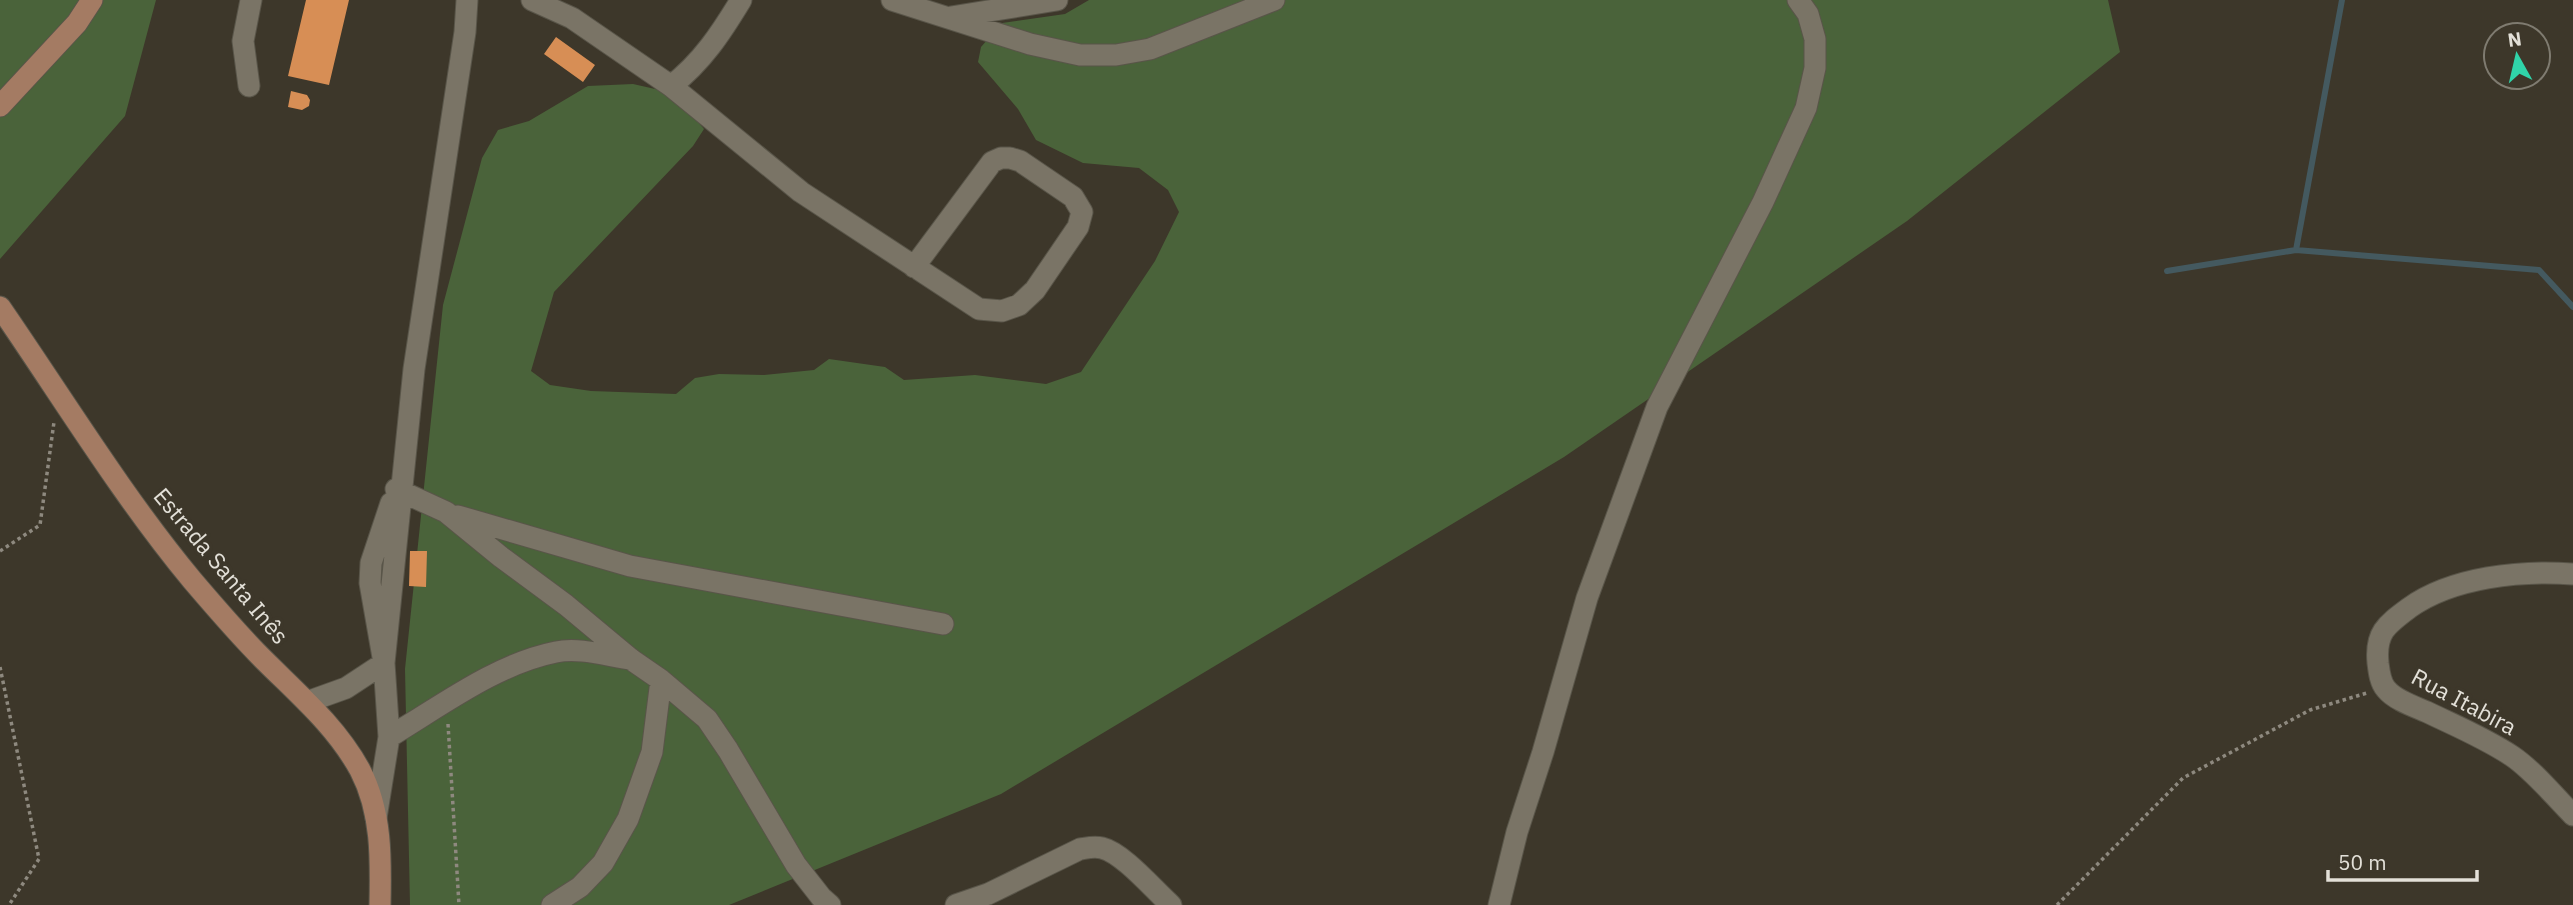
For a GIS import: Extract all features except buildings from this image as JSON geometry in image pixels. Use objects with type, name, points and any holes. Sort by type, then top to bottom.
[{"type":"main road","points":[[0,106],[78,23],[92,0]]},
{"type":"main road","name":"Estrada Santa Inês","points":[[0,307],[185,571],[260,656],[332,729],[348,751],[370,794],[376,818],[380,844],[380,905]]},
{"type":"street","points":[[249,86],[243,41],[251,0]]},
{"type":"street","points":[[376,818],[389,737],[384,663],[400,488],[414,369],[465,32],[467,0]]},
{"type":"street","points":[[532,0],[572,18],[671,86],[801,191],[914,267],[979,309],[1002,311],[1019,305],[1035,290],[1078,227],[1082,212],[1073,197],[1020,161],[1001,158],[992,162],[914,267]]},
{"type":"street","points":[[671,86],[695,65],[717,40],[741,0]]},
{"type":"street","points":[[892,0],[1030,44],[1080,55],[1116,55],[1150,49],[1274,0]]},
{"type":"street","points":[[946,18],[1057,0]]},
{"type":"street","points":[[1499,905],[1517,832],[1587,598],[1657,407],[1763,202],[1805,108],[1815,68],[1815,39],[1808,13],[1798,0]]},
{"type":"street","points":[[400,488],[446,512],[630,566],[943,624]]},
{"type":"street","points":[[446,512],[632,660],[662,680],[707,719],[796,865],[830,905]]},
{"type":"street","name":"Rua Itabira","points":[[2573,574],[2524,573],[2489,576],[2452,588],[2416,603],[2393,620],[2381,632],[2376,647],[2379,672],[2385,688],[2398,699],[2486,740],[2515,758],[2573,815]]},
{"type":"street","points":[[389,737],[519,663],[558,651],[632,660]]},
{"type":"street","points":[[307,702],[346,688],[384,663]]},
{"type":"street","points":[[552,905],[580,887],[603,863],[628,820],[652,752],[662,680]]},
{"type":"street","points":[[956,905],[988,894],[1080,849],[1094,846],[1105,848],[1119,856],[1171,905]]},
{"type":"path","points":[[0,551],[40,525],[59,393]]},
{"type":"path","points":[[0,667],[39,859],[9,905]]},
{"type":"path","points":[[2057,905],[2183,778],[2310,710],[2385,688]]},
{"type":"path","points":[[447,702],[459,905]]},
{"type":"green space","points":[[0,0],[156,0],[125,116],[0,259]]},
{"type":"green space","points":[[1089,0],[2108,0],[2120,52],[1907,221],[1564,457],[1001,794],[729,905],[410,905],[405,669],[443,305],[482,158],[498,130],[529,121],[588,86],[633,84],[664,91],[704,129],[693,146],[554,292],[531,371],[550,385],[591,391],[676,394],[695,378],[719,374],[764,375],[814,370],[829,359],[885,367],[904,380],[975,375],[1046,384],[1081,372],[1155,261],[1179,212],[1168,190],[1139,168],[1083,163],[1036,140],[1018,109],[978,62],[981,47],[1002,23],[1065,14]]},
{"type":"waterway","points":[[2296,250],[2342,0]]},
{"type":"waterway","points":[[2167,271],[2296,250],[2539,270],[2573,307]]}]
